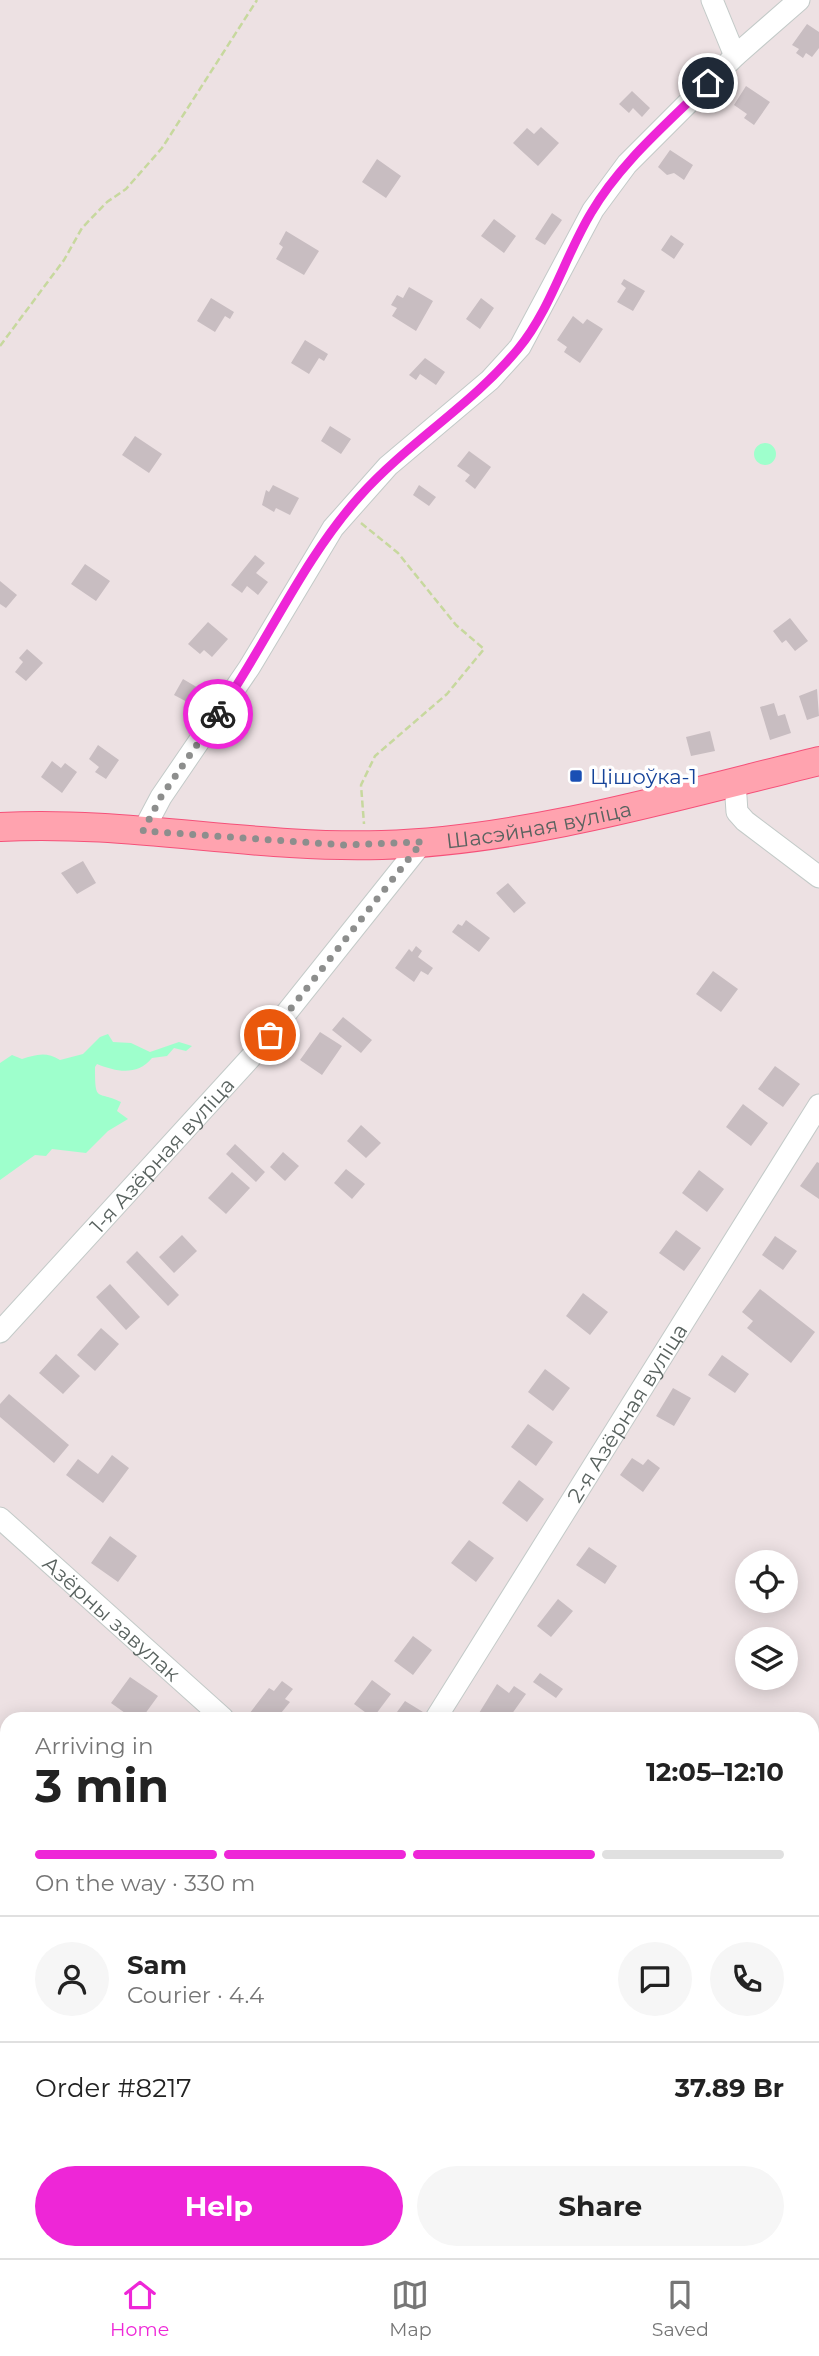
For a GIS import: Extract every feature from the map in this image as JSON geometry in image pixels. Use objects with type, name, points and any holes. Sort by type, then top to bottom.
[{"type":"main road","name":"Шасэйная вуліца","points":[[0,827],[143,831],[364,845],[422,842],[546,824],[819,761]]},
{"type":"street","points":[[712,0],[735,56]]},
{"type":"street","points":[[143,831],[161,797],[249,668],[314,556],[347,512],[388,466],[482,387],[520,347],[556,284],[577,238],[626,164],[735,56],[799,0]]},
{"type":"street","points":[[735,782],[737,812],[819,877]]},
{"type":"street","name":"1-я Азёрная вуліца","points":[[0,1332],[252,1056],[422,842]]},
{"type":"street","name":"2-я Азёрная вуліца","points":[[440,1712],[819,1105]]},
{"type":"street","name":"Азёрны завулак","points":[[0,1518],[216,1712]]},
{"type":"path","points":[[0,346],[64,260],[82,228],[126,189],[162,148],[257,0]]},
{"type":"path","points":[[347,512],[398,553],[456,625],[484,649],[447,694],[374,756],[361,785],[364,845]]},
{"type":"shaded area","points":[[765,443],[773,446],[776,454],[773,462],[765,465],[757,462],[754,454],[757,446]]},
{"type":"shaded area","points":[[108,1034],[113,1042],[131,1043],[150,1052],[179,1042],[192,1046],[186,1051],[174,1048],[167,1056],[152,1058],[133,1070],[112,1069],[97,1064],[97,1091],[121,1102],[117,1111],[128,1119],[108,1131],[86,1153],[52,1149],[46,1156],[35,1155],[0,1180],[0,1063],[12,1055],[22,1059],[45,1055],[60,1060],[83,1054],[100,1037]]},
{"type":"building","points":[[807,24],[819,32],[819,48],[812,57],[806,53],[803,58],[796,53],[799,49],[792,45]]},
{"type":"building","points":[[746,86],[770,102],[754,125],[744,118],[747,114],[734,105]]},
{"type":"building","points":[[632,91],[650,108],[642,117],[633,108],[629,113],[619,104]]},
{"type":"building","points":[[541,127],[559,143],[538,166],[513,143],[527,128],[534,134]]},
{"type":"building","points":[[670,150],[693,165],[684,180],[674,173],[667,175],[658,167]]},
{"type":"building","points":[[377,159],[401,176],[386,198],[362,182]]},
{"type":"building","points":[[552,213],[562,220],[545,245],[535,239]]},
{"type":"building","points":[[494,219],[516,236],[504,253],[481,236]]},
{"type":"building","points":[[286,231],[319,251],[304,275],[276,259],[283,247],[279,244]]},
{"type":"building","points":[[671,235],[684,244],[674,259],[661,250]]},
{"type":"building","points":[[624,279],[645,291],[633,311],[617,302],[626,288],[621,284]]},
{"type":"building","points":[[409,287],[433,301],[416,331],[392,316],[397,308],[391,305],[397,295],[403,298]]},
{"type":"building","points":[[211,298],[234,312],[230,319],[225,316],[215,332],[197,321]]},
{"type":"building","points":[[481,298],[494,308],[480,329],[466,319]]},
{"type":"building","points":[[573,316],[583,324],[587,319],[603,329],[580,363],[564,352],[567,347],[557,340]]},
{"type":"building","points":[[305,340],[328,354],[324,361],[319,358],[309,374],[291,363]]},
{"type":"building","points":[[425,358],[445,372],[436,385],[420,374],[416,380],[409,375]]},
{"type":"building","points":[[330,426],[351,439],[341,454],[321,441]]},
{"type":"building","points":[[135,436],[162,454],[149,473],[122,455]]},
{"type":"building","points":[[469,451],[491,467],[475,489],[465,481],[470,475],[457,466]]},
{"type":"building","points":[[273,485],[299,498],[290,515],[276,508],[274,512],[262,505],[266,490],[269,492]]},
{"type":"building","points":[[419,485],[436,497],[429,506],[413,495]]},
{"type":"building","points":[[255,555],[265,563],[256,573],[268,582],[258,595],[247,586],[242,593],[231,585]]},
{"type":"building","points":[[85,564],[110,581],[96,601],[71,584]]},
{"type":"building","points":[[0,581],[17,595],[6,608],[0,604]]},
{"type":"building","points":[[790,618],[808,641],[795,651],[786,640],[782,643],[773,631]]},
{"type":"building","points":[[208,622],[228,639],[212,657],[204,650],[200,654],[188,644]]},
{"type":"building","points":[[27,649],[43,663],[26,681],[15,672],[23,662],[19,658]]},
{"type":"building","points":[[183,679],[200,689],[191,704],[174,695]]},
{"type":"building","points":[[817,689],[819,716],[807,720],[799,696]]},
{"type":"building","points":[[774,703],[778,716],[785,714],[791,733],[770,740],[760,707]]},
{"type":"building","points":[[710,731],[715,751],[691,756],[686,737]]},
{"type":"building","points":[[98,745],[119,760],[106,779],[95,772],[99,767],[89,759]]},
{"type":"building","points":[[52,761],[61,768],[65,763],[77,772],[62,793],[41,777]]},
{"type":"building","points":[[83,861],[96,883],[77,894],[61,873]]},
{"type":"building","points":[[508,883],[526,903],[514,913],[496,893]]},
{"type":"building","points":[[466,920],[490,938],[479,952],[452,932],[458,924],[462,926]]},
{"type":"building","points":[[416,946],[422,951],[418,957],[433,968],[428,975],[421,971],[414,982],[395,968],[409,949],[412,952]]},
{"type":"building","points":[[713,971],[738,989],[721,1012],[696,994]]},
{"type":"building","points":[[343,1017],[372,1040],[361,1053],[332,1030]]},
{"type":"building","points":[[320,1032],[342,1046],[322,1075],[300,1060]]},
{"type":"building","points":[[775,1066],[800,1084],[783,1107],[758,1089]]},
{"type":"building","points":[[743,1104],[768,1123],[751,1146],[726,1127]]},
{"type":"building","points":[[361,1125],[381,1143],[366,1158],[347,1141]]},
{"type":"building","points":[[235,1144],[265,1172],[256,1182],[226,1154]]},
{"type":"building","points":[[283,1152],[299,1166],[285,1181],[270,1167]]},
{"type":"building","points":[[817,1162],[819,1163],[819,1199],[800,1186]]},
{"type":"building","points":[[346,1169],[365,1184],[352,1199],[334,1183]]},
{"type":"building","points":[[699,1170],[724,1189],[707,1212],[682,1193]]},
{"type":"building","points":[[232,1172],[250,1188],[226,1214],[208,1198]]},
{"type":"building","points":[[676,1230],[701,1248],[684,1271],[659,1253]]},
{"type":"building","points":[[182,1235],[197,1251],[174,1273],[159,1257]]},
{"type":"building","points":[[775,1236],[797,1251],[783,1270],[762,1255]]},
{"type":"building","points":[[137,1251],[179,1295],[168,1306],[126,1262]]},
{"type":"building","points":[[110,1284],[140,1317],[126,1330],[96,1297]]},
{"type":"building","points":[[760,1289],[815,1332],[791,1363],[747,1328],[753,1321],[742,1312]]},
{"type":"building","points":[[583,1293],[608,1312],[590,1335],[566,1316]]},
{"type":"building","points":[[101,1328],[119,1344],[95,1371],[77,1355]]},
{"type":"building","points":[[56,1354],[80,1376],[63,1394],[39,1373]]},
{"type":"building","points":[[722,1355],[749,1374],[735,1393],[708,1375]]},
{"type":"building","points":[[545,1369],[570,1388],[553,1411],[528,1392]]},
{"type":"building","points":[[673,1388],[691,1398],[674,1426],[656,1416]]},
{"type":"building","points":[[9,1394],[69,1445],[54,1463],[0,1417],[0,1404]]},
{"type":"building","points":[[528,1424],[553,1442],[536,1466],[511,1447]]},
{"type":"building","points":[[112,1455],[129,1468],[103,1503],[66,1475],[78,1459],[98,1474]]},
{"type":"building","points":[[632,1458],[643,1465],[648,1459],[660,1468],[643,1492],[620,1475]]},
{"type":"building","points":[[519,1480],[544,1499],[527,1522],[502,1503]]},
{"type":"building","points":[[110,1536],[137,1556],[118,1582],[91,1563]]},
{"type":"building","points":[[469,1540],[494,1558],[476,1582],[451,1563]]},
{"type":"building","points":[[589,1547],[617,1566],[605,1584],[576,1565]]},
{"type":"building","points":[[558,1599],[573,1611],[551,1637],[537,1626]]},
{"type":"building","points":[[413,1636],[432,1650],[413,1675],[394,1661]]},
{"type":"building","points":[[540,1673],[563,1689],[556,1698],[533,1682]]},
{"type":"building","points":[[130,1677],[158,1696],[146,1712],[124,1712],[111,1703]]},
{"type":"building","points":[[372,1680],[391,1694],[378,1712],[365,1712],[354,1704]]},
{"type":"building","points":[[282,1681],[293,1689],[285,1699],[290,1702],[282,1712],[251,1712],[269,1688],[274,1691]]},
{"type":"building","points":[[497,1684],[509,1693],[514,1686],[526,1694],[513,1712],[480,1712]]},
{"type":"building","points":[[405,1701],[423,1712],[397,1712]]},
{"type":"way so far","points":[[218,714],[161,797],[143,831],[345,845],[422,842],[270,1035]]},
{"type":"place","name":"Цішоўка-1","points":[[576,776]]},
{"type":"route","points":[[218,714],[249,668],[333,528],[388,466],[489,380],[520,347],[556,284],[593,210],[626,164],[708,83]]}]
